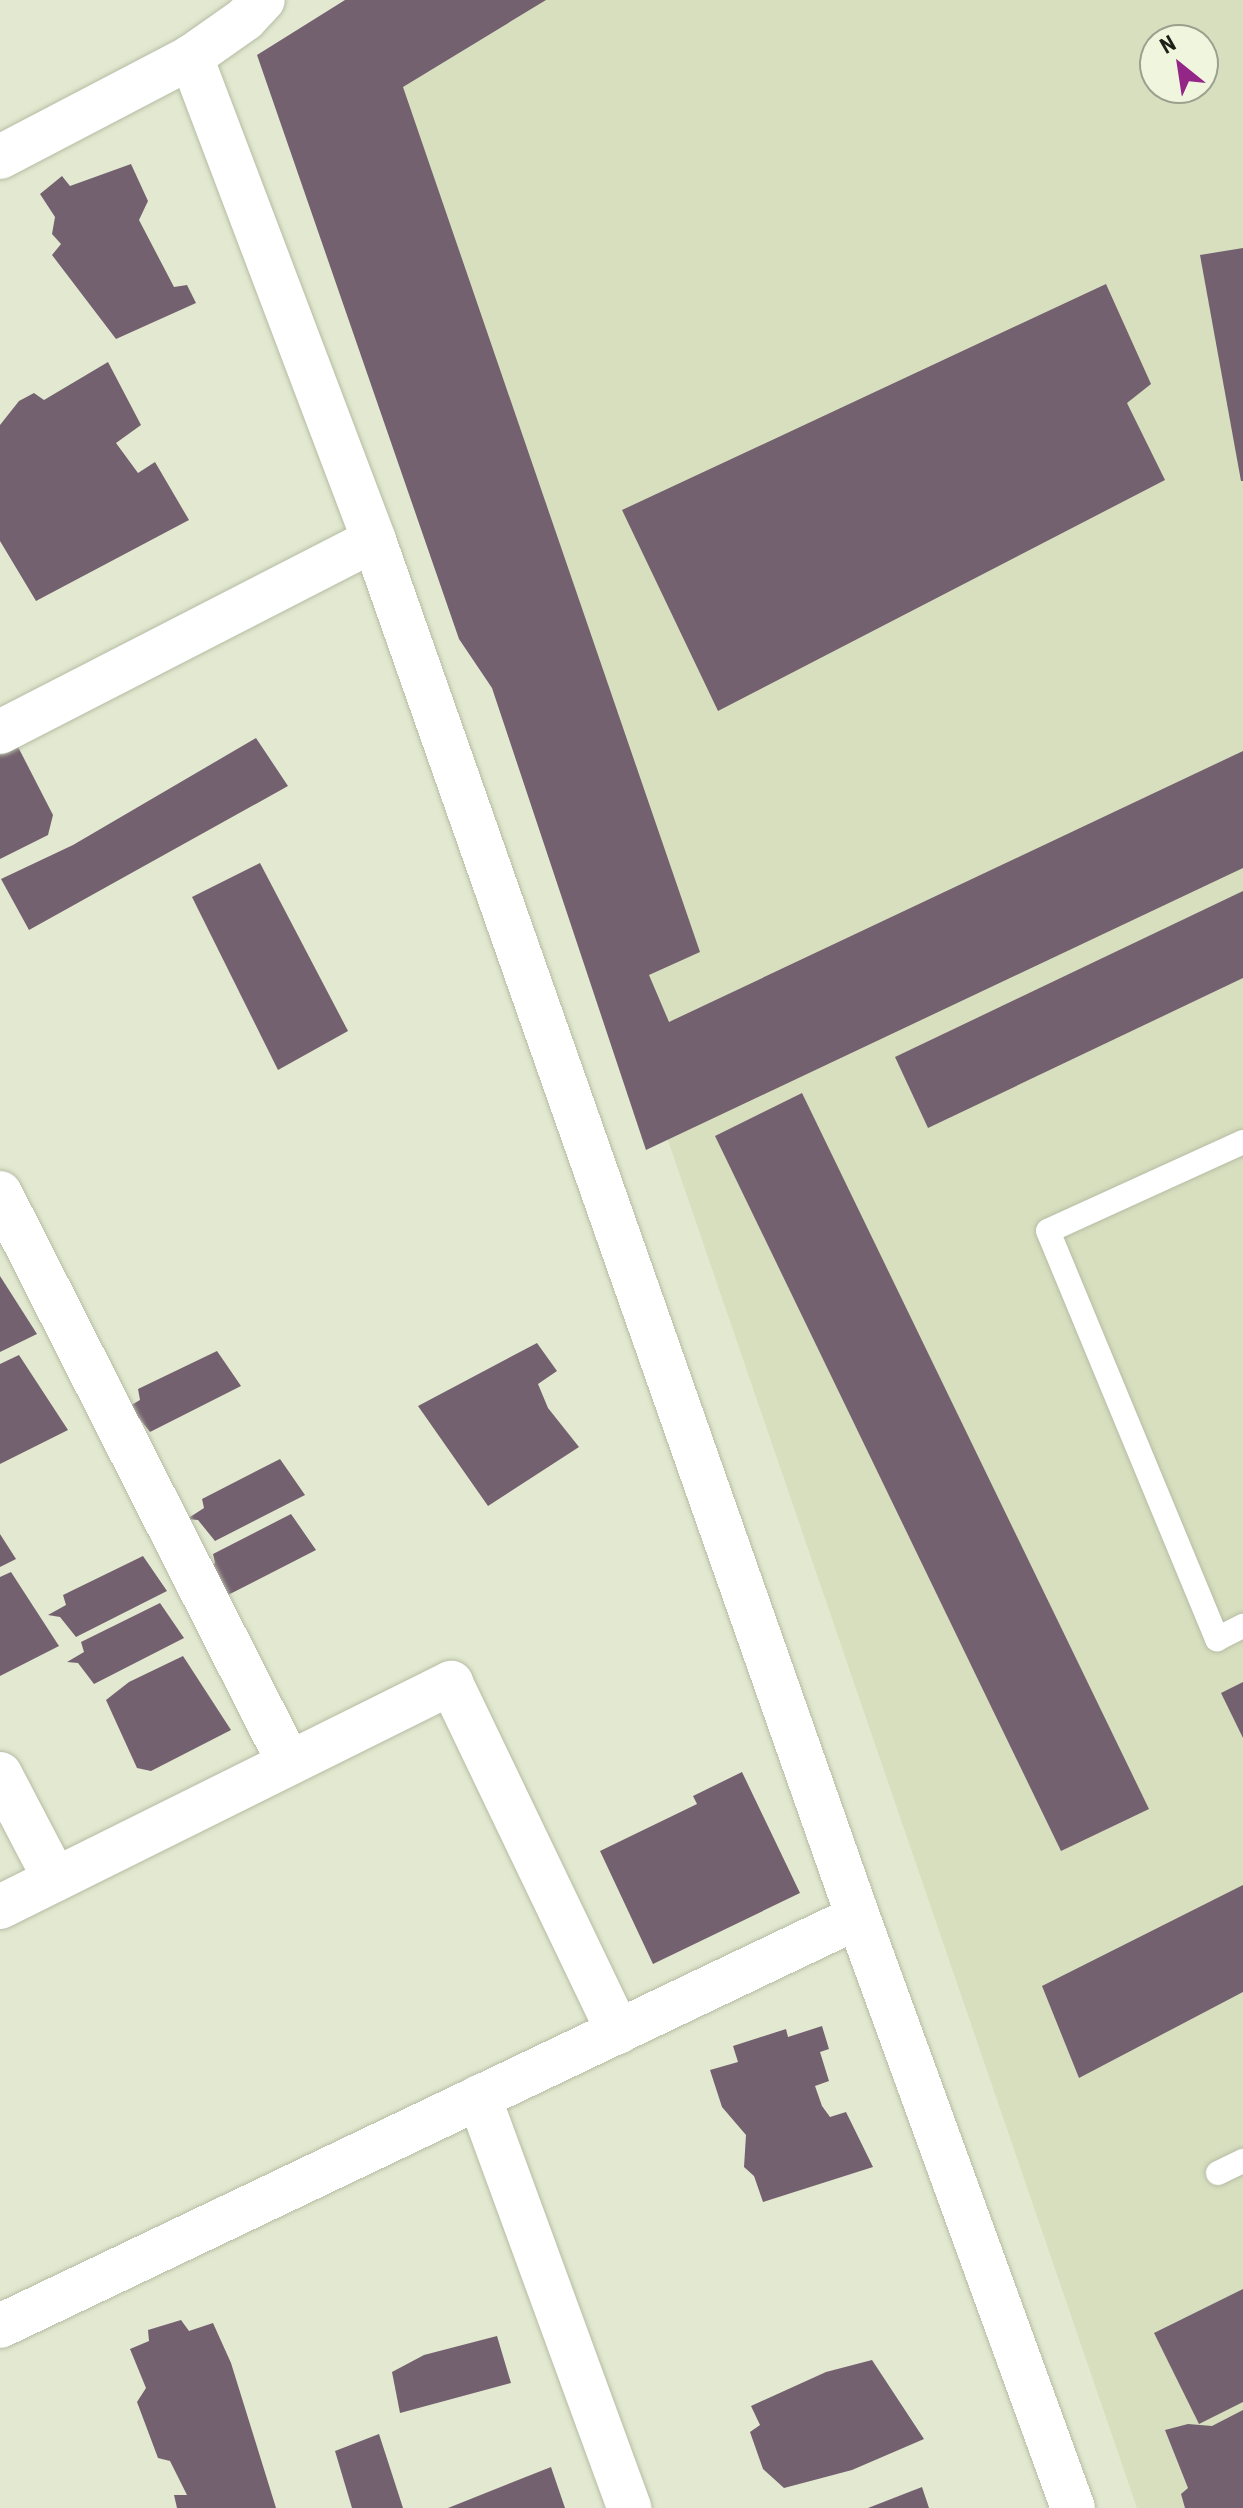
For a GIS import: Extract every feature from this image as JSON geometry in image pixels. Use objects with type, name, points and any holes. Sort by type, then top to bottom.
[{"type":"street","points":[[0,157],[191,57],[245,19],[263,0]]},
{"type":"street","points":[[191,57],[374,540],[858,1917],[1073,2508]]},
{"type":"street","points":[[0,732],[374,540]]},
{"type":"street","points":[[0,1193],[289,1763]]},
{"type":"street","points":[[0,1907],[451,1683],[618,2032]]},
{"type":"street","points":[[0,1774],[55,1879]]},
{"type":"street","points":[[0,2326],[858,1917]]},
{"type":"street","points":[[479,2097],[629,2508]]},
{"type":"lane","points":[[1243,1142],[1048,1231],[1217,1639],[1243,1626]]},
{"type":"lane","points":[[1218,2173],[1243,2161]]},
{"type":"shaded area","points":[[381,0],[1243,0],[1243,2508],[1137,2508],[294,50]]},
{"type":"building","points":[[345,0],[546,0],[403,87],[700,952],[649,975],[669,1022],[1243,751],[1243,868],[646,1150],[492,688],[459,639],[257,55]]},
{"type":"building","points":[[131,164],[148,201],[139,220],[174,287],[187,285],[196,303],[116,339],[52,255],[61,244],[52,234],[55,217],[40,194],[62,176],[70,186]]},
{"type":"building","points":[[1243,248],[1243,481],[1241,481],[1200,255]]},
{"type":"building","points":[[1106,284],[1151,384],[1127,403],[1165,480],[718,711],[622,510]]},
{"type":"building","points":[[108,362],[141,425],[116,443],[138,473],[155,462],[189,520],[36,601],[0,541],[0,425],[19,401],[34,393],[44,400]]},
{"type":"building","points":[[256,738],[288,786],[29,930],[1,879],[73,845]]},
{"type":"building","points":[[15,741],[53,815],[48,835],[0,859],[0,748]]},
{"type":"building","points":[[260,863],[348,1031],[278,1070],[192,897]]},
{"type":"building","points":[[1243,891],[1243,978],[928,1128],[895,1057]]},
{"type":"building","points":[[802,1093],[1149,1809],[1061,1851],[715,1136]]},
{"type":"building","points":[[0,1276],[37,1334],[0,1352]]},
{"type":"building","points":[[537,1343],[557,1371],[538,1384],[548,1408],[579,1447],[488,1506],[418,1406]]},
{"type":"building","points":[[217,1351],[241,1386],[150,1432],[134,1412],[123,1410],[140,1400],[138,1389]]},
{"type":"building","points":[[19,1355],[68,1430],[0,1464],[0,1364]]},
{"type":"building","points":[[280,1459],[305,1495],[215,1541],[198,1520],[187,1519],[204,1508],[202,1499]]},
{"type":"building","points":[[291,1514],[316,1550],[226,1596],[198,1574],[215,1563],[213,1554]]},
{"type":"building","points":[[0,1534],[16,1559],[0,1567]]},
{"type":"building","points":[[143,1556],[167,1591],[76,1637],[60,1617],[48,1615],[66,1605],[63,1595]]},
{"type":"building","points":[[11,1572],[59,1646],[0,1676],[0,1577]]},
{"type":"building","points":[[160,1603],[184,1638],[94,1684],[78,1663],[67,1662],[84,1652],[81,1642]]},
{"type":"building","points":[[183,1656],[231,1730],[151,1771],[137,1768],[106,1700],[129,1682]]},
{"type":"building","points":[[1243,1682],[1243,1738],[1221,1693]]},
{"type":"building","points":[[742,1772],[800,1893],[653,1964],[600,1851],[697,1804],[693,1796]]},
{"type":"building","points":[[1243,1885],[1243,1992],[1079,2078],[1042,1986]]},
{"type":"building","points":[[822,2026],[829,2049],[820,2052],[829,2081],[815,2086],[822,2106],[830,2117],[846,2112],[873,2167],[763,2202],[754,2176],[744,2167],[746,2135],[722,2107],[710,2070],[738,2062],[733,2046],[786,2029],[788,2037]]},
{"type":"building","points":[[1243,2289],[1243,2402],[1199,2424],[1154,2333]]},
{"type":"building","points":[[181,2320],[189,2331],[213,2323],[231,2363],[276,2508],[177,2508],[174,2495],[187,2495],[170,2461],[158,2458],[137,2402],[146,2388],[130,2349],[149,2341],[148,2330]]},
{"type":"building","points":[[497,2336],[511,2383],[400,2413],[392,2372],[424,2355]]},
{"type":"building","points":[[872,2360],[924,2439],[852,2470],[784,2488],[763,2469],[750,2432],[760,2425],[751,2406],[826,2372]]},
{"type":"building","points":[[1243,2410],[1243,2508],[1185,2508],[1181,2494],[1188,2488],[1165,2430],[1188,2424],[1212,2426]]},
{"type":"building","points":[[379,2434],[403,2508],[352,2508],[335,2451]]},
{"type":"building","points":[[551,2467],[565,2508],[448,2508]]},
{"type":"building","points":[[922,2487],[929,2508],[868,2508]]}]
